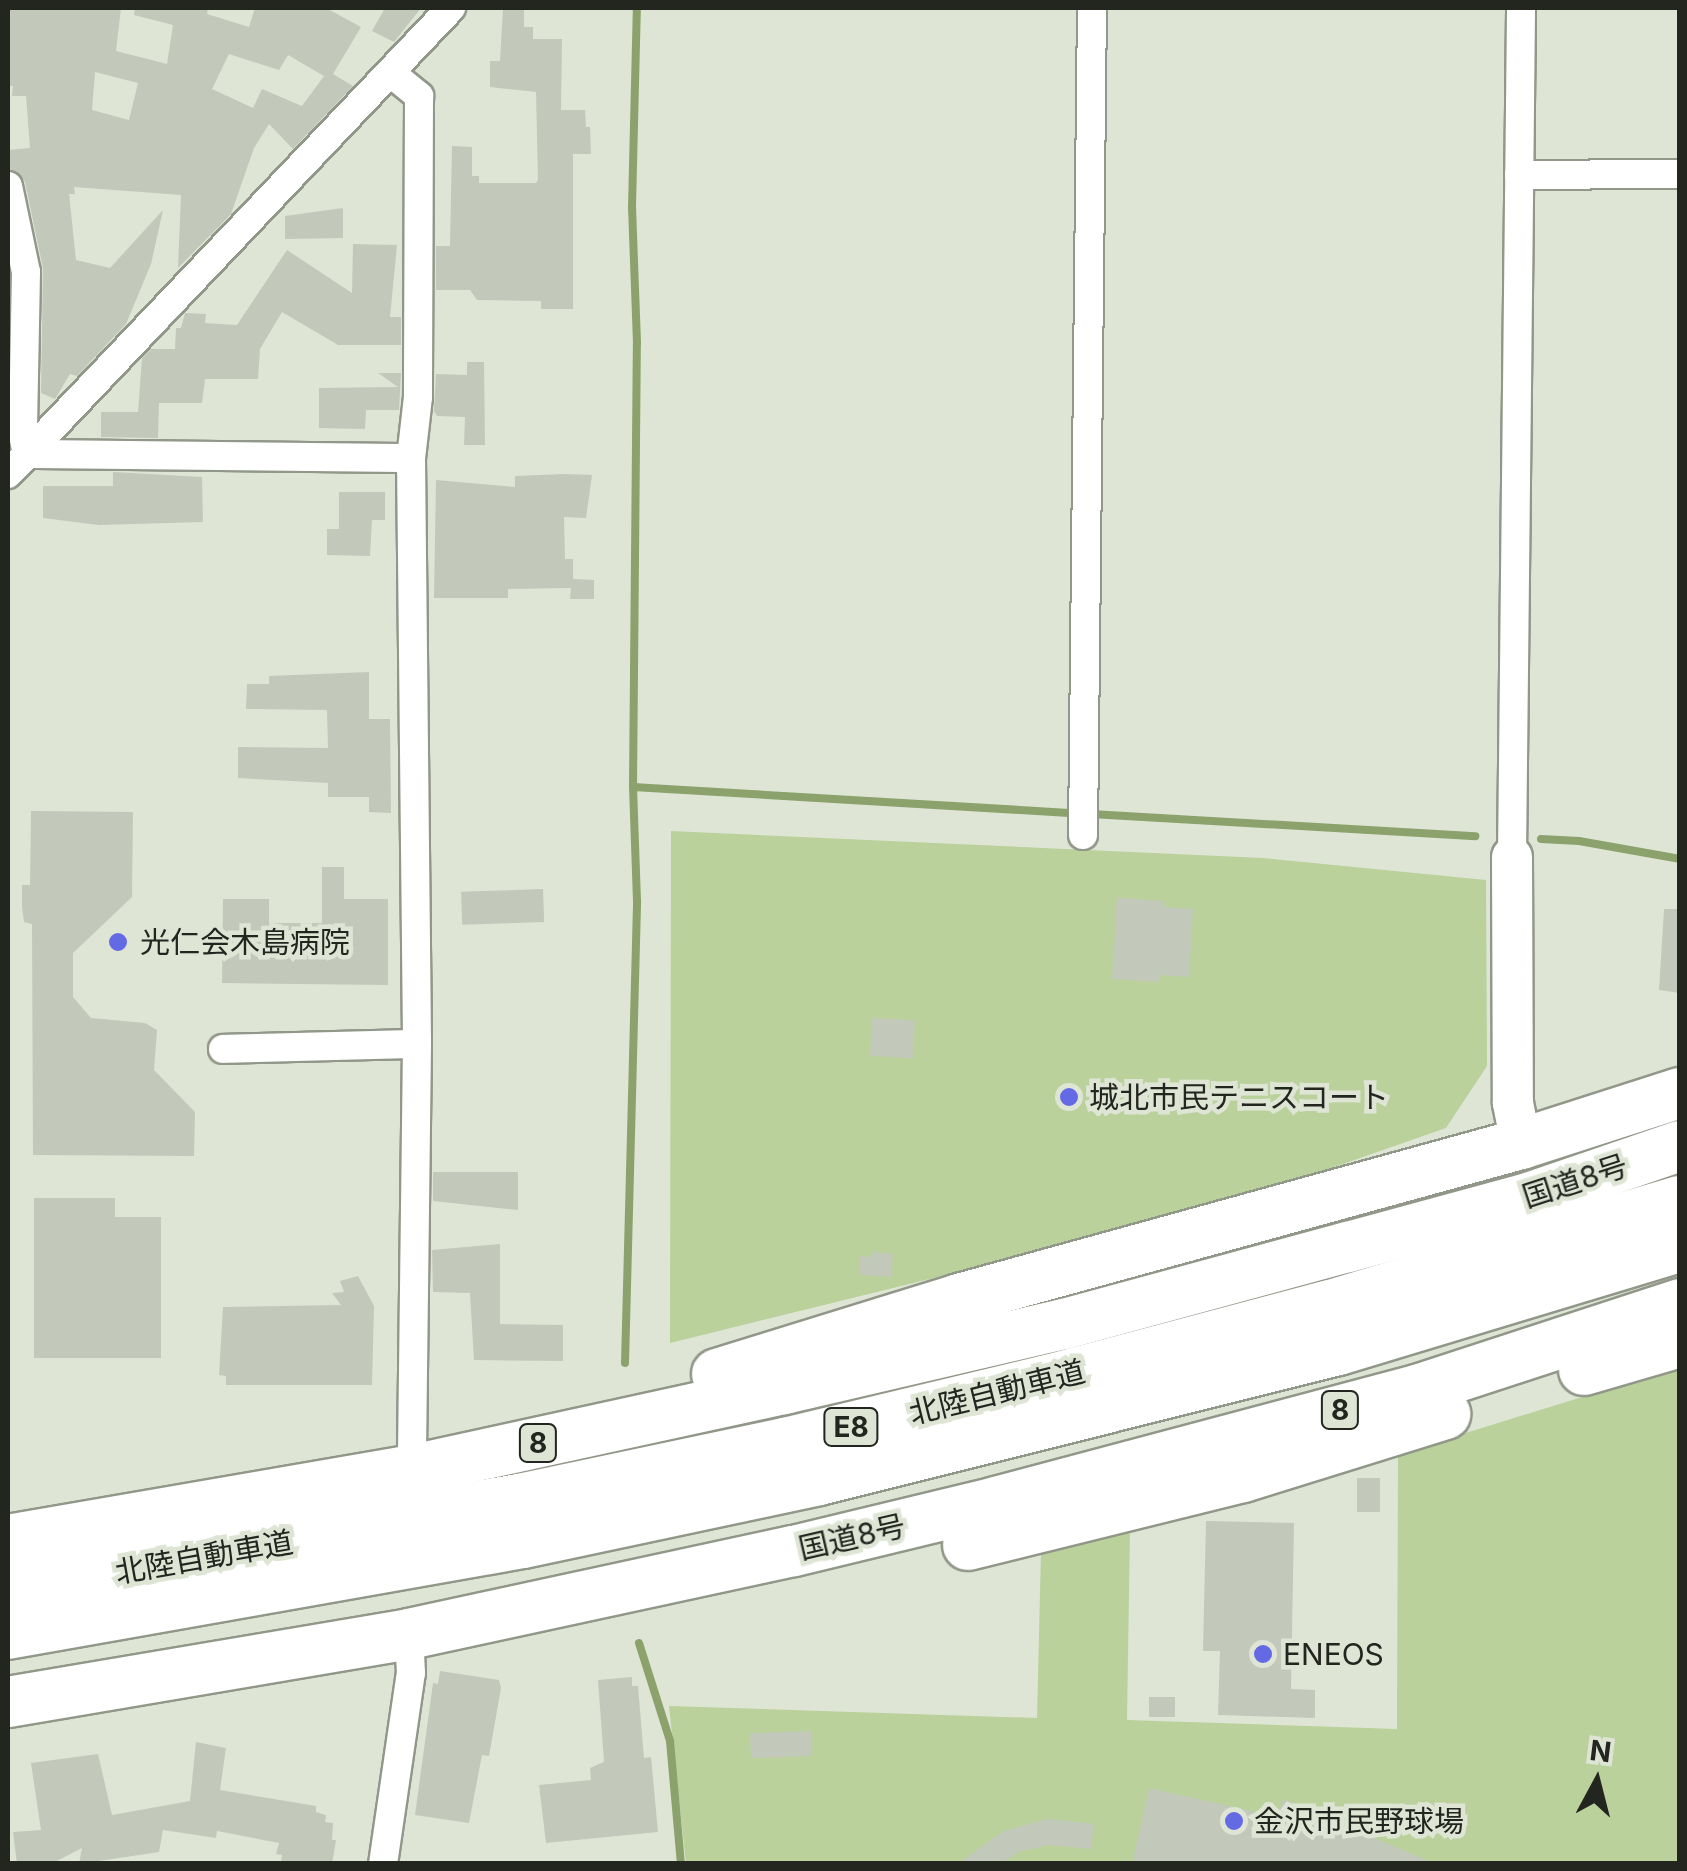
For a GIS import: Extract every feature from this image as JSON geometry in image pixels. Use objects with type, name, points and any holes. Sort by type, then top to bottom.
[{"type":"highway","points":[[412,1470],[959,1299],[1521,1144],[1680,1092]]},
{"type":"highway","name":"国道8号","points":[[8,1540],[412,1470],[1064,1324],[1528,1198],[1680,1146]]},
{"type":"highway","name":"北陸自動車道","points":[[8,1590],[520,1500],[804,1438],[1048,1380],[1328,1306],[1680,1201]]},
{"type":"highway","name":"北陸自動車道","points":[[8,1634],[523,1542],[819,1480],[1338,1350],[1680,1247]]},
{"type":"highway","name":"国道8号","points":[[8,1702],[409,1634],[996,1502],[1417,1390],[1680,1304]]},
{"type":"highway","points":[[533,1607],[678,1597],[968,1545],[1243,1477],[1680,1342]]},
{"type":"street","points":[[1083,820],[1092,8]]},
{"type":"street","points":[[1521,8],[1512,857],[1513,1103],[1521,1144]]},
{"type":"street","points":[[17,464],[392,74],[440,10]]},
{"type":"street","points":[[392,74],[420,96],[418,397],[411,458],[418,1044],[412,1470]]},
{"type":"street","points":[[1520,175],[1680,174]]},
{"type":"street","points":[[8,186],[26,272],[22,435],[17,464]]},
{"type":"street","points":[[17,464],[411,458]]},
{"type":"street","points":[[223,1049],[418,1044]]},
{"type":"street","points":[[383,1864],[411,1673],[409,1634]]},
{"type":"green space","name":"城北市民テニスコート","points":[[671,831],[1263,858],[1486,880],[1487,1066],[1446,1128],[1266,1191],[1161,1222],[670,1343]]},
{"type":"green space","points":[[1679,1367],[1679,1863],[686,1863],[669,1706],[1037,1718],[1041,1552],[1130,1529],[1127,1720],[1397,1729],[1398,1454]]},
{"type":"building","points":[[8,8],[121,8],[116,51],[167,64],[173,25],[134,15],[135,8],[208,8],[207,14],[249,27],[255,8],[326,8],[361,27],[333,74],[353,86],[293,149],[269,124],[254,148],[231,214],[178,268],[181,195],[74,187],[75,194],[69,194],[76,260],[110,268],[163,210],[151,264],[126,324],[77,376],[70,374],[55,399],[41,393],[43,268],[25,182],[20,174],[8,169],[8,150],[30,148],[26,96],[12,96],[13,86],[9,86]],"holes":[[[229,54],[279,70],[288,55],[324,76],[302,106],[262,89],[253,108],[212,89]],[[95,72],[138,83],[129,120],[92,110]]]},
{"type":"building","points":[[385,8],[421,8],[394,42],[372,31]]},
{"type":"building","points":[[503,8],[524,8],[524,27],[533,27],[533,39],[562,39],[561,110],[585,110],[586,127],[590,127],[591,154],[573,154],[573,309],[541,309],[541,301],[477,300],[470,290],[436,290],[436,246],[450,246],[452,146],[472,147],[472,176],[479,176],[479,183],[538,180],[536,92],[490,87],[490,61],[500,61]]},
{"type":"building","points":[[343,208],[343,238],[285,239],[285,216]]},
{"type":"building","points":[[353,244],[397,245],[390,317],[401,317],[401,345],[338,345],[282,312],[260,349],[258,379],[205,379],[202,403],[159,403],[158,438],[101,437],[101,412],[138,412],[142,358],[151,349],[175,349],[176,328],[181,328],[185,313],[206,314],[205,323],[237,325],[287,250],[352,293]]},
{"type":"building","points":[[467,362],[484,362],[485,445],[464,445],[465,417],[437,416],[434,411],[436,374],[467,375]]},
{"type":"building","points":[[378,373],[401,373],[399,410],[366,410],[365,429],[319,428],[319,388],[398,387]]},
{"type":"building","points":[[113,472],[202,477],[203,522],[99,525],[43,518],[43,486],[113,486]]},
{"type":"building","points":[[592,475],[586,518],[564,517],[565,559],[573,559],[573,579],[594,580],[594,599],[570,599],[571,588],[508,589],[508,598],[434,598],[436,480],[515,487],[515,476]]},
{"type":"building","points":[[339,492],[385,492],[385,520],[372,520],[370,556],[327,555],[327,529],[339,529]]},
{"type":"building","points":[[369,672],[369,719],[390,719],[391,813],[369,812],[369,797],[328,797],[328,783],[238,778],[238,747],[328,748],[327,710],[246,709],[247,684],[269,684],[269,676]]},
{"type":"building","points":[[31,811],[133,812],[132,897],[73,953],[73,997],[91,1018],[145,1023],[157,1030],[154,1070],[195,1112],[194,1156],[33,1155],[32,924],[24,922],[22,907],[22,885],[30,885]]},
{"type":"building","points":[[322,867],[344,867],[344,899],[388,899],[388,985],[222,983],[223,899],[269,899],[269,923],[322,923]]},
{"type":"building","points":[[543,889],[544,922],[462,925],[461,892]]},
{"type":"building","points":[[1117,898],[1164,901],[1164,907],[1193,909],[1189,977],[1160,975],[1159,982],[1112,979]]},
{"type":"building","points":[[1664,909],[1680,909],[1680,993],[1659,990]]},
{"type":"building","points":[[872,1018],[915,1020],[913,1058],[870,1056]]},
{"type":"building","points":[[433,1172],[518,1172],[518,1210],[433,1201]]},
{"type":"building","points":[[34,1198],[115,1198],[115,1217],[161,1217],[161,1358],[34,1358]]},
{"type":"building","points":[[500,1244],[500,1324],[563,1325],[563,1361],[474,1360],[470,1293],[433,1292],[432,1250]]},
{"type":"building","points":[[872,1252],[893,1254],[891,1277],[859,1275],[860,1256],[871,1257]]},
{"type":"building","points":[[358,1276],[374,1306],[372,1385],[226,1385],[226,1376],[219,1375],[223,1307],[341,1305],[332,1293],[344,1292],[340,1281]]},
{"type":"building","points":[[1357,1478],[1380,1478],[1380,1512],[1357,1512]]},
{"type":"building","points":[[1206,1521],[1294,1523],[1291,1689],[1315,1690],[1315,1718],[1218,1715],[1220,1651],[1203,1651]]},
{"type":"building","points":[[440,1671],[499,1680],[501,1688],[489,1756],[482,1755],[469,1823],[415,1815],[433,1683],[438,1684]]},
{"type":"building","points":[[632,1677],[632,1686],[638,1686],[644,1758],[651,1757],[658,1832],[546,1843],[539,1785],[591,1780],[590,1768],[604,1762],[598,1680]]},
{"type":"building","points":[[1149,1697],[1175,1697],[1175,1717],[1149,1717]]},
{"type":"building","points":[[811,1731],[812,1756],[751,1758],[750,1733]]},
{"type":"building","points":[[196,1742],[226,1748],[220,1790],[316,1806],[316,1812],[326,1815],[325,1822],[333,1823],[332,1840],[336,1840],[332,1864],[281,1864],[282,1855],[276,1854],[279,1843],[217,1831],[216,1838],[163,1830],[159,1852],[79,1864],[82,1848],[51,1864],[17,1864],[13,1832],[41,1830],[31,1763],[98,1754],[112,1815],[190,1801]]},
{"type":"building","name":"金沢市民野球場","points":[[1149,1788],[1278,1817],[1282,1800],[1328,1810],[1325,1827],[1377,1839],[1435,1864],[1132,1864]]},
{"type":"building","points":[[1048,1819],[1094,1824],[1091,1849],[1048,1845],[1019,1852],[1000,1864],[958,1864],[1003,1831]]},
{"type":"waterway","points":[[625,1363],[637,901],[633,787],[637,343],[632,207],[637,8]]},
{"type":"waterway","points":[[633,787],[1077,813]]},
{"type":"waterway","points":[[1091,814],[1475,836]]},
{"type":"waterway","points":[[1541,839],[1579,841],[1680,859]]},
{"type":"waterway","points":[[639,1643],[670,1741],[681,1864]]},
{"type":"place","name":"光仁会木島病院","points":[[118,942]]},
{"type":"place","name":"城北市民テニスコート","points":[[1069,1097]]},
{"type":"place","name":"ENEOS","points":[[1263,1654]]},
{"type":"place","name":"金沢市民野球場","points":[[1234,1821]]}]
